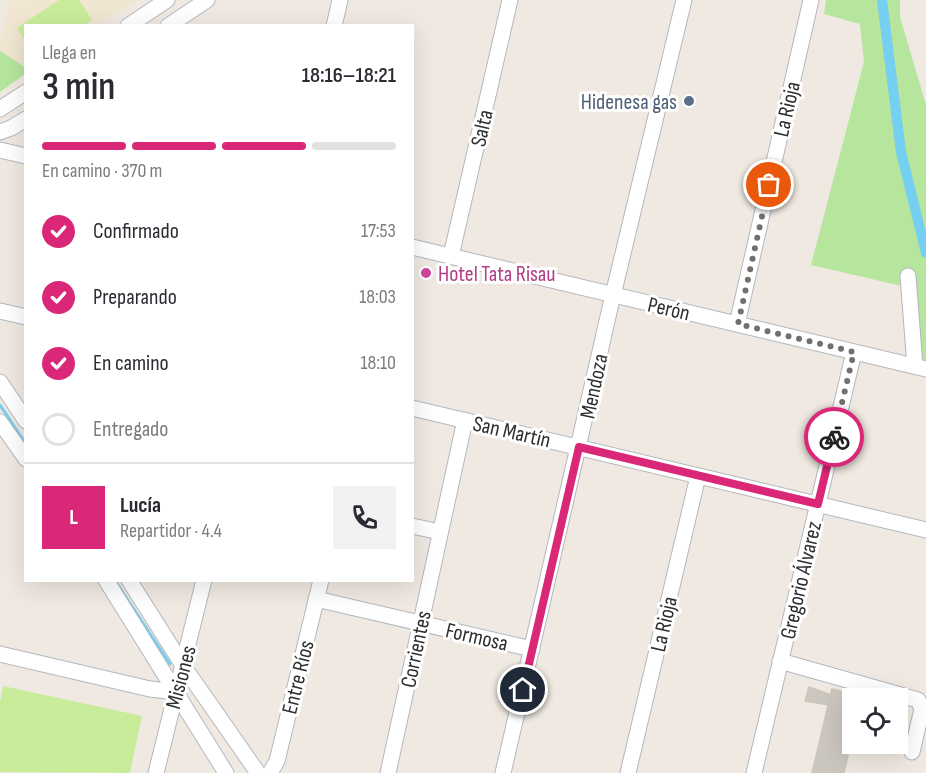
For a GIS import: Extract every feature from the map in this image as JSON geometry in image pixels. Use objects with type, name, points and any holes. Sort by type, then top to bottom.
[{"type":"street","points":[[131,24],[167,0]]},
{"type":"street","points":[[171,24],[207,0]]},
{"type":"street","points":[[334,24],[340,0]]},
{"type":"street","name":"Salta","points":[[451,256],[510,0]]},
{"type":"street","name":"Mendoza","points":[[503,773],[613,295],[684,0]]},
{"type":"street","name":"La Rioja","points":[[738,324],[811,0]]},
{"type":"street","points":[[0,108],[24,93]]},
{"type":"street","points":[[0,132],[24,120]]},
{"type":"street","points":[[0,150],[24,156]]},
{"type":"street","name":"Perón","points":[[414,248],[920,368]]},
{"type":"street","points":[[908,276],[920,368]]},
{"type":"street","points":[[0,311],[24,317]]},
{"type":"street","name":"Gregorio Álvarez","points":[[754,773],[854,352]]},
{"type":"street","points":[[0,382],[24,418]]},
{"type":"street","name":"San Martín","points":[[414,408],[926,530]]},
{"type":"street","name":"Corrientes","points":[[388,773],[465,420]]},
{"type":"street","points":[[0,422],[24,456]]},
{"type":"street","name":"La Rioja","points":[[628,773],[698,476]]},
{"type":"street","points":[[414,526],[441,532]]},
{"type":"street","points":[[107,582],[226,773]]},
{"type":"street","points":[[130,582],[184,667],[258,773]]},
{"type":"street","name":"Misiones","points":[[156,773],[204,582]]},
{"type":"street","name":"Entre Ríos","points":[[270,773],[277,761],[320,582]]},
{"type":"street","name":"Formosa","points":[[316,599],[532,649]]},
{"type":"street","points":[[0,654],[157,691],[176,692]]},
{"type":"street","points":[[780,662],[918,700],[921,704],[921,713],[912,752]]},
{"type":"shaded area","points":[[10,0],[137,0],[100,24],[24,24],[24,67],[0,51],[0,41]]},
{"type":"green space","points":[[59,0],[79,0],[92,20],[86,24],[24,24],[24,39],[17,28]]},
{"type":"green space","points":[[826,0],[900,0],[900,17],[926,105],[926,361],[906,356],[902,286],[811,265],[864,62],[860,24],[824,14]]},
{"type":"green space","points":[[0,51],[24,67],[24,75],[0,92]]},
{"type":"green space","points":[[3,686],[142,716],[130,773],[0,772],[0,702]]},
{"type":"building","points":[[809,687],[831,695],[828,705],[805,701]]},
{"type":"building","points":[[832,689],[842,691],[842,754],[848,754],[844,773],[812,773]]},
{"type":"waterway","points":[[882,0],[901,152],[926,253]]},
{"type":"waterway","points":[[0,405],[24,441]]},
{"type":"waterway","points":[[116,582],[170,664]]},
{"type":"way so far","points":[[769,185],[738,324],[854,352],[834,437]]},
{"type":"place","name":"Hidenesa gas","points":[[689,101]]},
{"type":"place","name":"Hotel Tata Risau","points":[[426,273]]},
{"type":"route","points":[[523,690],[579,447],[818,504],[834,437]]}]
